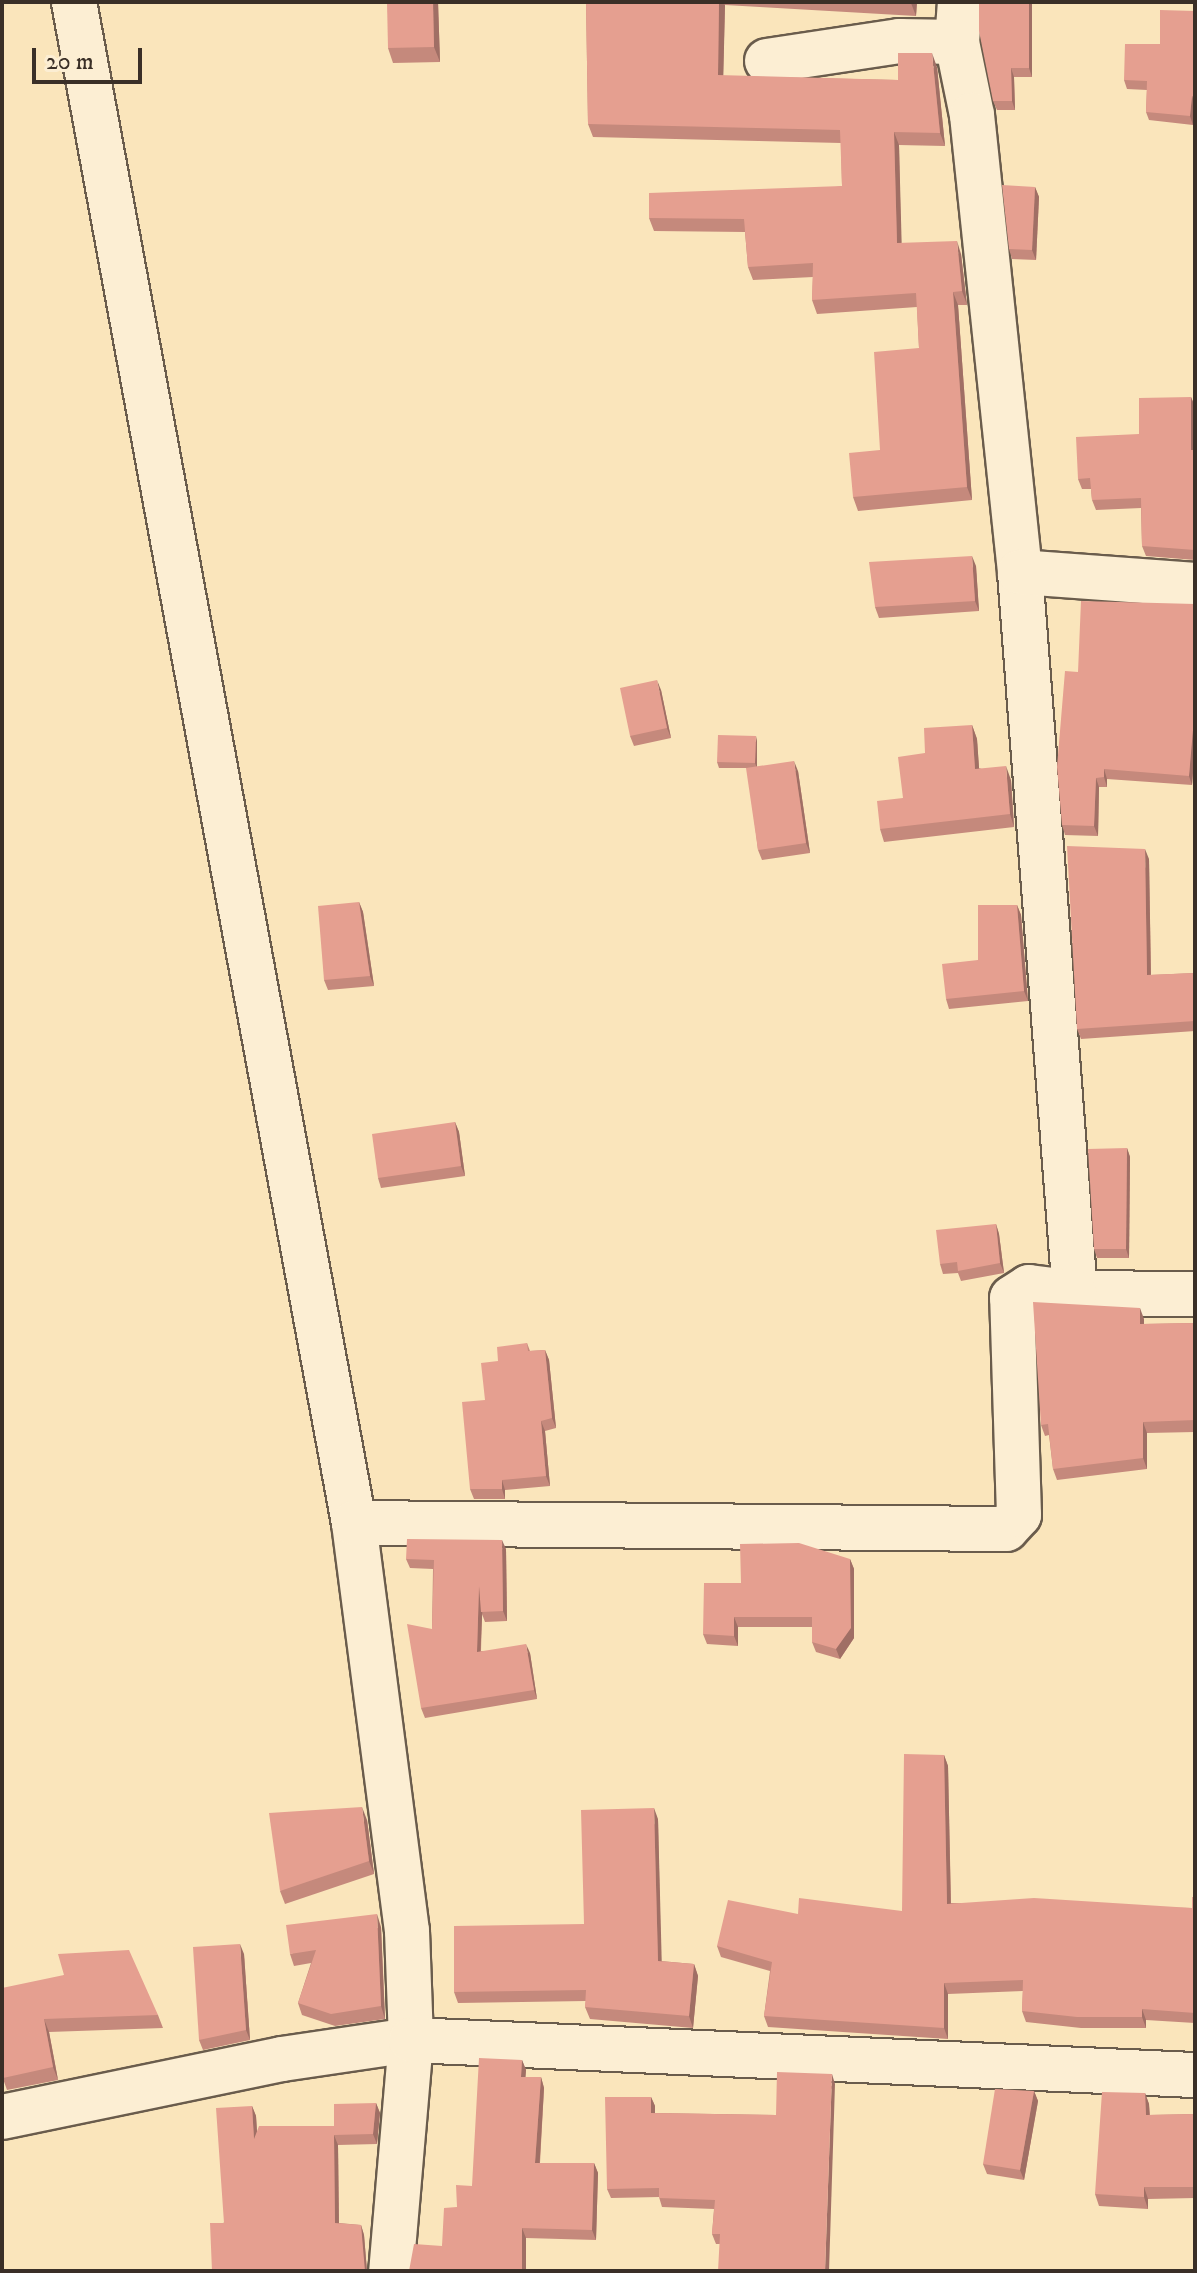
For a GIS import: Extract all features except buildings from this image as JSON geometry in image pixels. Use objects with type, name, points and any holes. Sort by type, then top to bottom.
[{"type":"street","points":[[74,2],[354,1523],[407,1931],[411,2040],[391,2271]]},
{"type":"street","points":[[767,61],[899,41],[958,22],[972,115],[1020,572],[1075,1293]]},
{"type":"street","points":[[1020,572],[1195,585]]},
{"type":"street","points":[[354,1523],[1006,1529],[1019,1515],[1012,1298],[1029,1287],[1075,1293],[1195,1294]]},
{"type":"street","points":[[2,2117],[411,2040],[1195,2075]]}]
